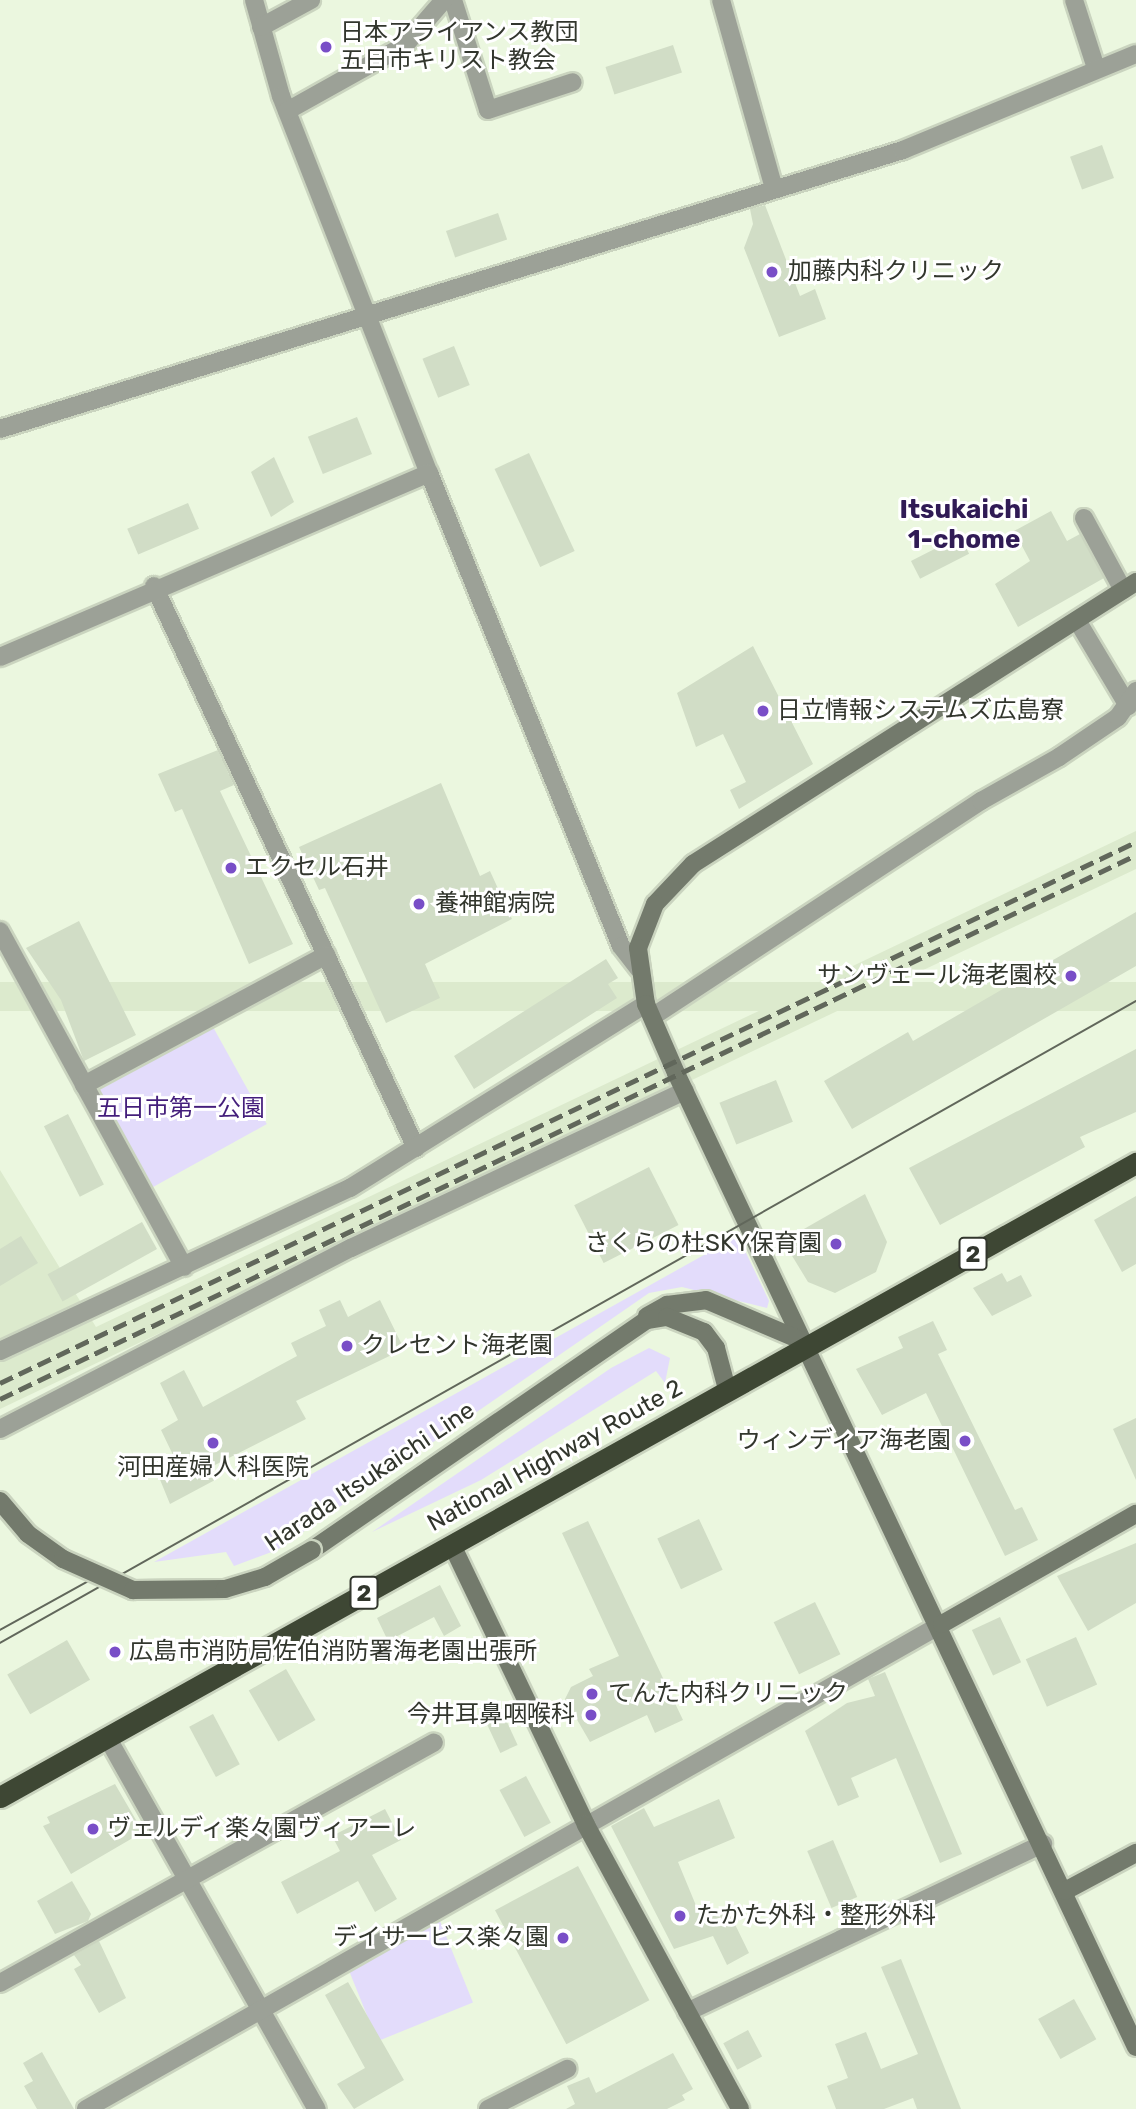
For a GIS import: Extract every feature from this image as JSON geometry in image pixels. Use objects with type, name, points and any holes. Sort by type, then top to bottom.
[{"type":"highway","name":"National Highway Route 2","points":[[0,1797],[1136,1163]]},
{"type":"street","points":[[254,0],[287,111],[429,473],[621,946],[639,970]]},
{"type":"street","points":[[261,27],[311,0]]},
{"type":"street","points":[[287,111],[405,45],[444,0]]},
{"type":"street","points":[[453,0],[488,110],[573,82]]},
{"type":"street","points":[[721,0],[774,189]]},
{"type":"street","points":[[1074,0],[1096,68]]},
{"type":"street","points":[[0,429],[366,313],[904,150],[1096,68],[1136,54]]},
{"type":"street","points":[[0,657],[154,586],[429,473]]},
{"type":"street","points":[[1084,519],[1130,586],[1079,622],[693,864],[647,918],[639,970],[649,1011],[685,1091],[942,1624],[1136,2047]]},
{"type":"street","points":[[154,586],[416,1148]]},
{"type":"street","points":[[0,1351],[350,1188],[649,1011],[981,801],[1059,757],[1132,699],[1079,622]]},
{"type":"street","points":[[0,931],[184,1267]]},
{"type":"street","points":[[84,1084],[326,955]]},
{"type":"street","points":[[0,1429],[351,1248],[685,1091]]},
{"type":"street","points":[[629,1328],[667,1305],[706,1300],[780,1326],[808,1344]]},
{"type":"street","name":"Harada Itsukaichi Line","points":[[0,1501],[28,1534],[63,1559],[132,1590],[225,1589],[265,1577],[312,1550],[629,1328],[667,1317],[704,1332],[716,1348],[727,1390]]},
{"type":"street","points":[[86,2109],[1136,1514]]},
{"type":"street","points":[[452,1545],[586,1825],[740,2109]]},
{"type":"street","points":[[107,1737],[317,2109]]},
{"type":"street","points":[[0,1983],[434,1742]]},
{"type":"street","points":[[687,2012],[1043,1844]]},
{"type":"street","points":[[1065,1891],[1136,1853]]},
{"type":"street","points":[[488,2109],[567,2069]]},
{"type":"shaded area","points":[[1136,831],[1136,869],[0,1409],[0,1170],[96,1327]]},
{"type":"shaded area","points":[[0,982],[1136,982],[1136,1011],[0,1011]]},
{"type":"green space","name":"五日市第一公園","points":[[213,1027],[267,1124],[153,1187],[99,1090]]},
{"type":"green space","points":[[738,1236],[769,1301],[767,1308],[682,1287],[649,1293],[277,1550],[234,1566],[226,1552],[154,1562]]},
{"type":"green space","points":[[649,1348],[670,1358],[665,1383],[656,1371],[481,1480],[372,1532],[611,1368]]},
{"type":"green space","points":[[440,1921],[473,2003],[377,2041],[345,1960]]},
{"type":"building","points":[[673,45],[682,73],[614,95],[605,67]]},
{"type":"building","points":[[1102,145],[1114,178],[1082,190],[1070,157]]},
{"type":"building","name":"加藤内科クリニック","points":[[765,205],[800,296],[815,289],[826,319],[779,337],[744,248],[753,224],[750,209]]},
{"type":"building","points":[[498,213],[507,239],[455,257],[446,231]]},
{"type":"building","points":[[454,346],[470,385],[438,398],[422,359]]},
{"type":"building","points":[[357,417],[372,454],[323,474],[308,437]]},
{"type":"building","points":[[529,453],[575,551],[540,567],[495,469]]},
{"type":"building","points":[[274,457],[294,502],[271,517],[251,472]]},
{"type":"building","points":[[188,503],[199,529],[138,555],[127,529]]},
{"type":"building","points":[[1051,511],[1067,541],[1080,534],[1104,578],[1018,627],[995,584],[1030,561],[1014,531]]},
{"type":"building","points":[[960,536],[969,554],[920,579],[911,561]]},
{"type":"building","points":[[753,646],[813,764],[739,809],[730,790],[746,782],[723,734],[696,747],[677,693]]},
{"type":"building","name":"エクセル石井","points":[[218,750],[234,785],[220,791],[293,944],[249,964],[182,809],[175,812],[158,774]]},
{"type":"building","name":"養神館病院","points":[[441,783],[480,876],[490,871],[512,919],[425,964],[440,998],[386,1023],[325,888],[319,890],[299,847]]},
{"type":"building","points":[[1136,912],[1136,966],[852,1129],[824,1081],[908,1032],[913,1041]]},
{"type":"building","points":[[79,921],[136,1035],[84,1061],[61,1000],[26,948]]},
{"type":"building","points":[[606,959],[618,978],[608,984],[617,998],[474,1089],[454,1056]]},
{"type":"building","points":[[1136,1049],[1136,1112],[1080,1137],[1085,1147],[940,1225],[909,1168]]},
{"type":"building","points":[[776,1080],[793,1122],[736,1145],[719,1103]]},
{"type":"building","points":[[68,1114],[104,1184],[80,1197],[44,1126]]},
{"type":"building","points":[[649,1167],[679,1225],[604,1263],[574,1205]]},
{"type":"building","name":"さくらの杜SKY保育園","points":[[865,1194],[887,1242],[876,1272],[835,1293],[808,1282],[783,1241]]},
{"type":"building","points":[[1136,1196],[1136,1264],[1122,1272],[1094,1220]]},
{"type":"building","points":[[142,1222],[157,1249],[63,1301],[48,1274]]},
{"type":"building","points":[[21,1236],[38,1263],[0,1286],[0,1249]]},
{"type":"building","points":[[1002,1273],[1007,1282],[1021,1275],[1032,1296],[992,1316],[973,1288]]},
{"type":"building","points":[[340,1300],[348,1317],[380,1300],[404,1349],[296,1401],[306,1419],[209,1468],[215,1480],[170,1504],[154,1465],[173,1455],[161,1430],[178,1420],[160,1383],[184,1370],[203,1407],[297,1356],[291,1343],[326,1326],[319,1310]]},
{"type":"building","points":[[933,1321],[947,1350],[938,1354],[1015,1510],[1022,1507],[1038,1540],[1005,1556],[926,1393],[882,1415],[856,1369],[903,1348],[898,1337]]},
{"type":"building","points":[[1136,1418],[1136,1480],[1113,1429]]},
{"type":"building","points":[[699,1519],[723,1570],[681,1589],[657,1538]]},
{"type":"building","points":[[588,1521],[683,1720],[655,1733],[647,1715],[590,1742],[565,1699],[571,1687],[593,1676],[589,1669],[619,1656],[562,1533]]},
{"type":"building","points":[[1136,1543],[1136,1603],[1088,1631],[1057,1576]]},
{"type":"building","points":[[440,1585],[461,1626],[444,1636],[434,1617],[388,1641],[377,1618]]},
{"type":"building","points":[[815,1602],[840,1654],[799,1674],[774,1622]]},
{"type":"building","points":[[1000,1617],[1021,1662],[993,1675],[972,1630]]},
{"type":"building","points":[[1076,1637],[1097,1685],[1047,1707],[1026,1659]]},
{"type":"building","points":[[67,1640],[90,1680],[30,1714],[7,1674]]},
{"type":"building","points":[[286,1669],[316,1720],[278,1742],[249,1690]]},
{"type":"building","points":[[885,1672],[962,1854],[940,1863],[896,1758],[851,1778],[859,1797],[838,1806],[805,1731],[847,1703],[875,1696],[868,1679]]},
{"type":"building","points":[[499,1705],[518,1745],[500,1753],[482,1713]]},
{"type":"building","points":[[213,1714],[240,1764],[216,1777],[189,1727]]},
{"type":"building","points":[[526,1776],[551,1823],[524,1837],[500,1790]]},
{"type":"building","name":"ヴェルディ楽々園ヴィアーレ","points":[[115,1784],[143,1832],[71,1874],[43,1826],[50,1823],[47,1817]]},
{"type":"building","points":[[719,1799],[735,1838],[678,1862],[702,1920],[727,1908],[749,1953],[727,1965],[713,1936],[674,1949],[611,1826],[644,1808],[654,1827]]},
{"type":"building","points":[[385,1809],[401,1840],[372,1855],[397,1899],[375,1912],[358,1881],[297,1914],[281,1882],[340,1851],[332,1836]]},
{"type":"building","points":[[833,1840],[857,1897],[831,1908],[807,1851]]},
{"type":"building","name":"デイサービス楽々園","points":[[578,1866],[649,2000],[566,2044],[495,1910]]},
{"type":"building","points":[[72,1881],[91,1914],[88,1921],[55,1934],[37,1901]]},
{"type":"building","points":[[99,1941],[126,1998],[99,2013],[74,1969],[81,1965],[74,1955]]},
{"type":"building","points":[[901,1959],[961,2109],[917,2109],[913,2098],[884,2109],[836,2109],[827,2086],[848,2078],[835,2044],[866,2032],[881,2069],[918,2054],[881,1967]]},
{"type":"building","points":[[348,1982],[404,2080],[354,2109],[337,2084],[365,2068],[325,1995]]},
{"type":"building","points":[[1074,1999],[1096,2039],[1060,2059],[1038,2019]]},
{"type":"building","points":[[748,2030],[762,2056],[737,2070],[723,2043]]},
{"type":"building","points":[[42,2052],[74,2109],[37,2109],[24,2086],[33,2081],[23,2063]]},
{"type":"building","points":[[673,2053],[693,2089],[682,2095],[685,2100],[667,2109],[566,2109],[575,2104],[567,2086],[589,2077],[596,2093]]},
{"type":"tram line","points":[[0,1643],[1136,1001]]},
{"type":"tram line","points":[[0,1630],[92,1579]]},
{"type":"railway","points":[[0,1383],[1136,842]]},
{"type":"railway","points":[[0,1399],[1136,855]]},
{"type":"place","name":"日本アライアンス教団 五日市キリスト教会","points":[[326,47]]},
{"type":"place","name":"加藤内科クリニック","points":[[772,272]]},
{"type":"place","name":"日立情報システムズ広島寮","points":[[763,711]]},
{"type":"place","name":"エクセル石井","points":[[231,868]]},
{"type":"place","name":"養神館病院","points":[[419,904]]},
{"type":"place","name":"サンヴェール海老園校","points":[[1071,976]]},
{"type":"place","name":"さくらの杜SKY保育園","points":[[836,1244]]},
{"type":"place","name":"クレセント海老園","points":[[347,1346]]},
{"type":"place","name":"ウィンディア海老園","points":[[965,1441]]},
{"type":"place","name":"河田産婦人科医院","points":[[213,1443]]},
{"type":"place","name":"広島市消防局佐伯消防署海老園出張所","points":[[115,1652]]},
{"type":"place","name":"てんた内科クリニック","points":[[592,1694]]},
{"type":"place","name":"今井耳鼻咽喉科","points":[[591,1715]]},
{"type":"place","name":"ヴェルディ楽々園ヴィアーレ","points":[[93,1829]]},
{"type":"place","name":"たかた外科・整形外科","points":[[680,1916]]},
{"type":"place","name":"デイサービス楽々園","points":[[563,1938]]},
{"type":"district","name":"Itsukaichi 1-chome","points":[[964,525]]}]
